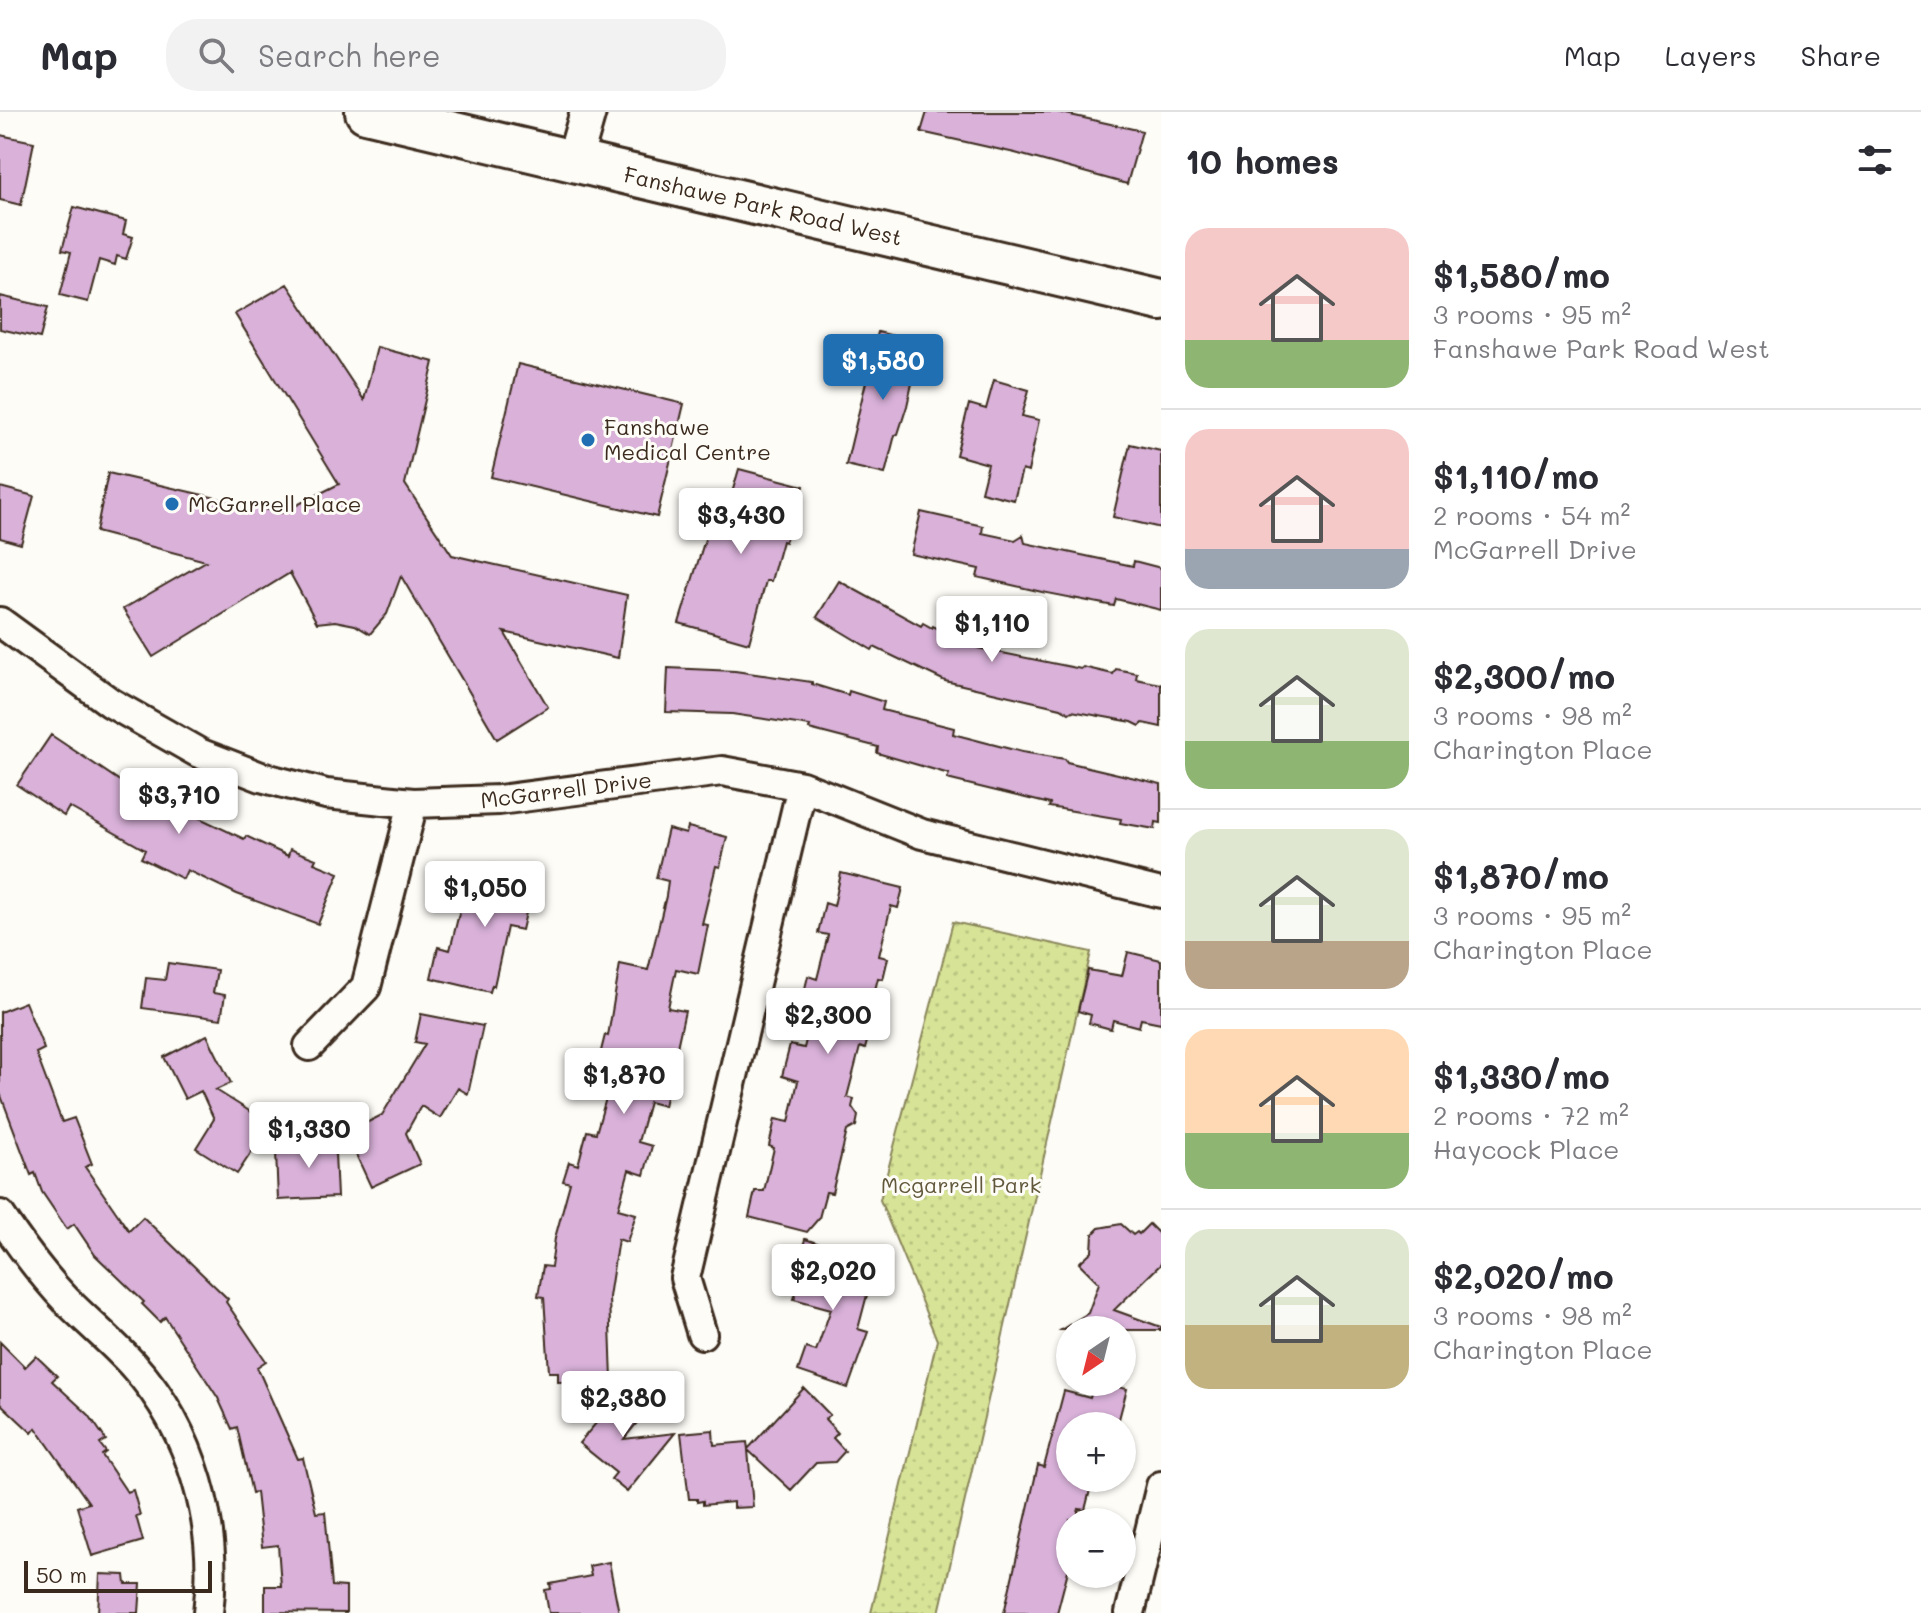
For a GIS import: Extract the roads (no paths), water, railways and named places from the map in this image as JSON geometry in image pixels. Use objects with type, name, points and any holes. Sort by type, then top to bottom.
[{"type":"main road","name":"Fanshawe Park Road West","points":[[366,112],[1161,300]]},
{"type":"street","points":[[574,161],[588,112]]},
{"type":"street","name":"McGarrell Drive","points":[[0,622],[111,703],[199,753],[261,777],[326,794],[413,803],[499,800],[722,771],[802,786],[922,834],[1161,893]]},
{"type":"street","points":[[702,1334],[685,1278],[802,786]]},
{"type":"street","points":[[309,1046],[366,987],[413,803]]},
{"type":"street","points":[[0,1215],[22,1248],[57,1289],[134,1365],[163,1404],[193,1465],[209,1527],[212,1584],[208,1613]]},
{"type":"street","points":[[1130,1613],[1161,1486]]},
{"type":"place","name":"Fanshawe Medical Centre","points":[[588,440]]},
{"type":"place","name":"McGarrell Place","points":[[172,504]]},
{"type":"park label","name":"Mcgarrell Park","points":[[961,1185]]}]
